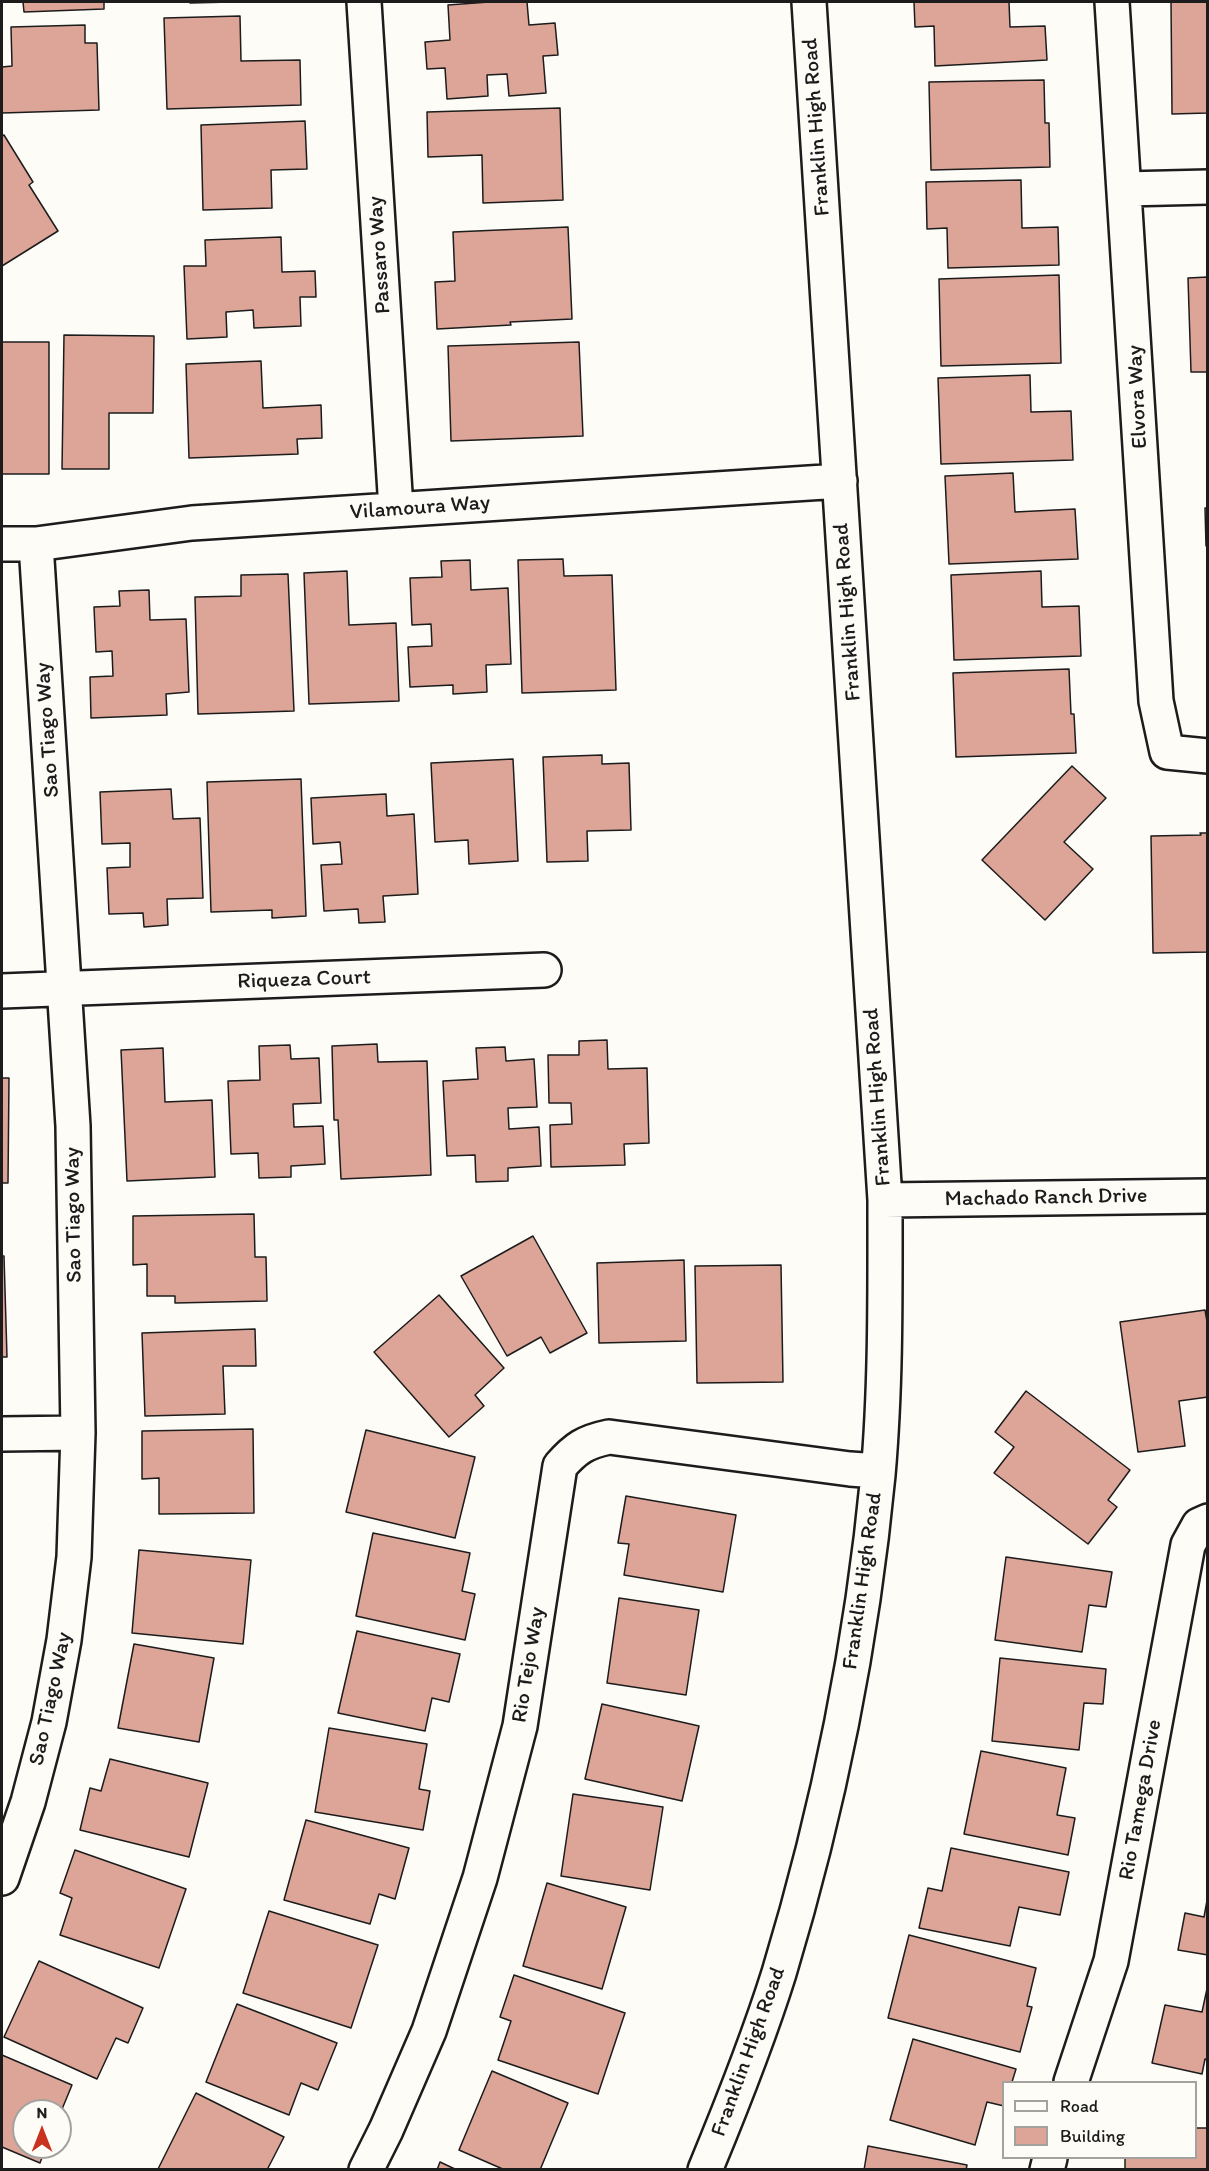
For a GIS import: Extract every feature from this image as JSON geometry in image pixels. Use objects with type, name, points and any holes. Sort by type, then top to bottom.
[{"type":"street","name":"Passaro Way","points":[[364,2],[396,509]]},
{"type":"street","name":"Franklin High Road","points":[[705,2169],[741,2084],[778,1975],[810,1865],[847,1698],[878,1471],[886,1309],[885,1200],[809,2]]},
{"type":"street","name":"Elvora Way","points":[[1112,2],[1156,701],[1167,752],[1208,756]]},
{"type":"street","points":[[1125,189],[1208,187]]},
{"type":"street","name":"Vilamoura Way","points":[[2,544],[36,544],[192,523],[840,481]]},
{"type":"street","name":"Sao Tiago Way","points":[[2,1878],[28,1802],[49,1722],[64,1640],[74,1557],[78,1433],[73,1126],[36,544]]},
{"type":"street","name":"Riqueza Court","points":[[2,991],[544,970]]},
{"type":"street","name":"Machado Ranch Drive","points":[[885,1200],[1208,1196]]},
{"type":"street","points":[[2,1434],[78,1433]]},
{"type":"street","name":"Rio Tejo Way","points":[[366,2169],[386,2130],[429,2031],[483,1867],[520,1726],[560,1466],[571,1453],[587,1442],[609,1437],[878,1471]]},
{"type":"street","name":"Rio Tamega Drive","points":[[1071,2081],[1111,1961],[1188,1545],[1199,1525],[1208,1521]]},
{"type":"building","points":[[23,2],[104,2],[104,9],[24,12]]},
{"type":"building","points":[[527,2],[529,25],[555,23],[558,55],[543,56],[546,93],[509,96],[507,74],[487,75],[488,96],[447,99],[445,68],[427,69],[425,42],[450,40],[448,5]]},
{"type":"building","points":[[914,2],[1009,2],[1010,27],[1045,26],[1047,60],[935,66],[934,26],[915,27]]},
{"type":"building","points":[[1171,2],[1208,2],[1208,113],[1172,114]]},
{"type":"building","points":[[240,16],[241,61],[300,60],[301,105],[167,109],[164,18]]},
{"type":"building","points":[[85,25],[85,43],[97,43],[99,110],[2,113],[2,67],[12,66],[11,27]]},
{"type":"building","points":[[1044,80],[1045,123],[1049,123],[1050,167],[931,170],[929,82]]},
{"type":"building","points":[[560,108],[563,200],[483,203],[482,155],[428,157],[427,112]]},
{"type":"building","points":[[305,121],[307,169],[271,170],[272,208],[203,210],[201,125]]},
{"type":"building","points":[[4,135],[33,182],[29,185],[58,231],[2,266],[2,136]]},
{"type":"building","points":[[1021,180],[1022,228],[1058,227],[1059,265],[948,268],[947,228],[927,229],[926,182]]},
{"type":"building","points":[[568,227],[572,319],[437,329],[435,282],[455,281],[453,232]]},
{"type":"building","points":[[281,237],[282,272],[315,271],[316,297],[300,297],[301,326],[254,328],[253,310],[226,312],[227,337],[187,339],[184,266],[206,266],[205,240]]},
{"type":"building","points":[[1059,275],[1061,363],[941,366],[939,279]]},
{"type":"building","points":[[1208,277],[1208,372],[1191,372],[1188,278]]},
{"type":"building","points":[[64,335],[154,336],[153,413],[109,413],[109,469],[62,469]]},
{"type":"building","points":[[2,342],[49,342],[49,474],[2,474]]},
{"type":"building","points":[[579,342],[583,436],[451,441],[448,346]]},
{"type":"building","points":[[261,361],[263,408],[321,405],[322,438],[297,439],[298,454],[189,458],[186,364]]},
{"type":"building","points":[[1030,375],[1031,412],[1071,411],[1073,460],[941,464],[938,378]]},
{"type":"building","points":[[1013,473],[1015,512],[1075,509],[1078,559],[949,564],[945,476]]},
{"type":"building","points":[[1205,508],[1208,508],[1208,545],[1206,546]]},
{"type":"building","points":[[563,559],[564,576],[612,575],[616,690],[522,693],[518,560]]},
{"type":"building","points":[[470,560],[471,590],[508,588],[511,664],[486,665],[487,692],[453,694],[453,685],[410,687],[408,647],[432,646],[431,624],[412,625],[410,578],[442,577],[441,561]]},
{"type":"building","points":[[347,571],[349,625],[396,623],[399,701],[309,704],[304,573]]},
{"type":"building","points":[[1041,571],[1042,607],[1079,606],[1081,656],[954,660],[951,575]]},
{"type":"building","points":[[288,574],[294,711],[198,714],[195,597],[241,596],[241,575]]},
{"type":"building","points":[[149,590],[150,620],[186,619],[189,692],[166,694],[167,715],[91,718],[90,677],[113,676],[112,651],[96,652],[94,607],[120,606],[119,591]]},
{"type":"building","points":[[1069,669],[1076,753],[956,757],[953,673]]},
{"type":"building","points":[[602,755],[602,764],[629,763],[631,830],[587,831],[588,861],[547,862],[543,757]]},
{"type":"building","points":[[513,759],[518,861],[469,864],[468,840],[435,842],[431,763]]},
{"type":"building","points":[[1072,766],[1106,798],[1064,842],[1093,869],[1045,920],[982,860]]},
{"type":"building","points":[[301,779],[306,916],[272,918],[272,910],[211,912],[207,782]]},
{"type":"building","points":[[171,789],[173,819],[200,818],[203,898],[167,899],[168,925],[144,927],[143,913],[109,914],[107,868],[130,867],[130,843],[102,844],[100,792]]},
{"type":"building","points":[[386,794],[387,816],[414,814],[418,894],[383,896],[385,922],[359,923],[358,909],[324,911],[321,865],[342,864],[340,842],[313,844],[311,798]]},
{"type":"building","points":[[1200,833],[1208,833],[1208,952],[1153,953],[1151,836],[1201,835]]},
{"type":"building","points":[[607,1040],[608,1069],[647,1068],[649,1143],[624,1144],[625,1165],[551,1167],[550,1125],[572,1124],[571,1103],[549,1103],[548,1055],[579,1055],[579,1041]]},
{"type":"building","points":[[377,1044],[378,1062],[427,1061],[431,1175],[341,1179],[338,1120],[334,1120],[332,1046]]},
{"type":"building","points":[[290,1045],[291,1059],[319,1058],[321,1103],[293,1104],[294,1127],[323,1126],[325,1164],[291,1166],[291,1177],[259,1178],[258,1153],[231,1154],[228,1081],[260,1080],[259,1046]]},
{"type":"building","points":[[505,1047],[506,1061],[534,1059],[537,1107],[508,1108],[509,1129],[539,1127],[541,1166],[508,1168],[508,1181],[476,1182],[475,1155],[447,1156],[443,1081],[478,1079],[476,1048]]},
{"type":"building","points":[[163,1048],[165,1102],[212,1100],[215,1177],[127,1181],[121,1050]]},
{"type":"building","points":[[2,1078],[9,1078],[8,1183],[2,1183]]},
{"type":"building","points":[[254,1214],[255,1257],[266,1257],[267,1301],[175,1303],[175,1296],[147,1296],[147,1264],[133,1265],[133,1216]]},
{"type":"building","points":[[533,1236],[587,1333],[550,1353],[541,1337],[507,1356],[461,1276]]},
{"type":"building","points":[[2,1256],[4,1256],[7,1357],[2,1357]]},
{"type":"building","points":[[684,1260],[686,1341],[599,1343],[597,1263]]},
{"type":"building","points":[[781,1265],[783,1382],[697,1383],[695,1266]]},
{"type":"building","points":[[439,1295],[504,1368],[475,1395],[484,1406],[449,1437],[374,1352]]},
{"type":"building","points":[[1205,1310],[1208,1327],[1208,1397],[1179,1401],[1185,1446],[1138,1452],[1120,1322]]},
{"type":"building","points":[[255,1329],[256,1366],[223,1366],[225,1414],[145,1416],[142,1333]]},
{"type":"building","points":[[1026,1391],[1130,1470],[1108,1500],[1117,1507],[1088,1544],[994,1473],[1014,1447],[995,1432]]},
{"type":"building","points":[[253,1429],[254,1513],[159,1514],[159,1478],[142,1479],[142,1431]]},
{"type":"building","points":[[366,1430],[475,1457],[455,1538],[346,1512]]},
{"type":"building","points":[[626,1496],[736,1515],[723,1592],[624,1575],[629,1544],[618,1543]]},
{"type":"building","points":[[373,1533],[470,1553],[462,1591],[475,1594],[465,1640],[356,1616]]},
{"type":"building","points":[[139,1550],[251,1560],[243,1644],[132,1633]]},
{"type":"building","points":[[1006,1557],[1112,1572],[1106,1607],[1089,1605],[1082,1652],[995,1640]]},
{"type":"building","points":[[619,1598],[699,1610],[686,1695],[607,1683]]},
{"type":"building","points":[[357,1631],[460,1654],[449,1702],[432,1698],[425,1731],[338,1713]]},
{"type":"building","points":[[134,1644],[214,1658],[199,1742],[118,1728]]},
{"type":"building","points":[[1000,1658],[1106,1669],[1103,1704],[1084,1703],[1079,1750],[992,1741]]},
{"type":"building","points":[[602,1704],[699,1726],[682,1801],[585,1779]]},
{"type":"building","points":[[329,1728],[427,1744],[419,1789],[430,1791],[423,1830],[315,1812]]},
{"type":"building","points":[[981,1751],[1066,1768],[1057,1815],[1075,1818],[1068,1855],[964,1834]]},
{"type":"building","points":[[110,1759],[208,1783],[189,1857],[80,1830],[90,1788],[101,1791]]},
{"type":"building","points":[[573,1794],[663,1807],[650,1890],[561,1876]]},
{"type":"building","points":[[306,1820],[409,1848],[395,1899],[379,1894],[370,1924],[284,1900]]},
{"type":"building","points":[[951,1848],[1069,1872],[1060,1915],[1019,1907],[1010,1946],[919,1928],[928,1888],[942,1891]]},
{"type":"building","points":[[75,1850],[186,1889],[159,1968],[60,1935],[72,1898],[60,1893]]},
{"type":"building","points":[[547,1883],[626,1907],[602,1989],[523,1966]]},
{"type":"building","points":[[1208,1895],[1208,1955],[1178,1950],[1185,1913],[1204,1917]]},
{"type":"building","points":[[269,1911],[378,1945],[351,2028],[243,1993]]},
{"type":"building","points":[[909,1935],[1036,1968],[1027,2006],[1032,2007],[1020,2052],[888,2018]]},
{"type":"building","points":[[39,1961],[143,2008],[128,2043],[116,2038],[97,2079],[4,2037]]},
{"type":"building","points":[[514,1975],[625,2013],[598,2094],[498,2060],[511,2021],[500,2017]]},
{"type":"building","points":[[1208,1984],[1208,2060],[1205,2059],[1202,2074],[1152,2063],[1165,2005],[1202,2012]]},
{"type":"building","points":[[237,2004],[337,2043],[318,2090],[301,2083],[289,2115],[206,2082]]},
{"type":"building","points":[[913,2039],[1016,2069],[1012,2081],[1002,2081],[1002,2106],[987,2102],[975,2145],[890,2120]]},
{"type":"building","points":[[2,2055],[72,2085],[66,2099],[12,2099],[12,2151],[2,2147]]},
{"type":"building","points":[[492,2071],[568,2103],[540,2170],[505,2170],[459,2150]]},
{"type":"building","points":[[196,2093],[284,2137],[267,2170],[158,2169]]},
{"type":"building","points":[[1197,2128],[1208,2128],[1208,2170],[1125,2170],[1125,2159],[1197,2159]]},
{"type":"building","points":[[868,2146],[967,2165],[966,2170],[864,2170]]},
{"type":"building","points":[[440,2162],[457,2170],[437,2170]]}]
